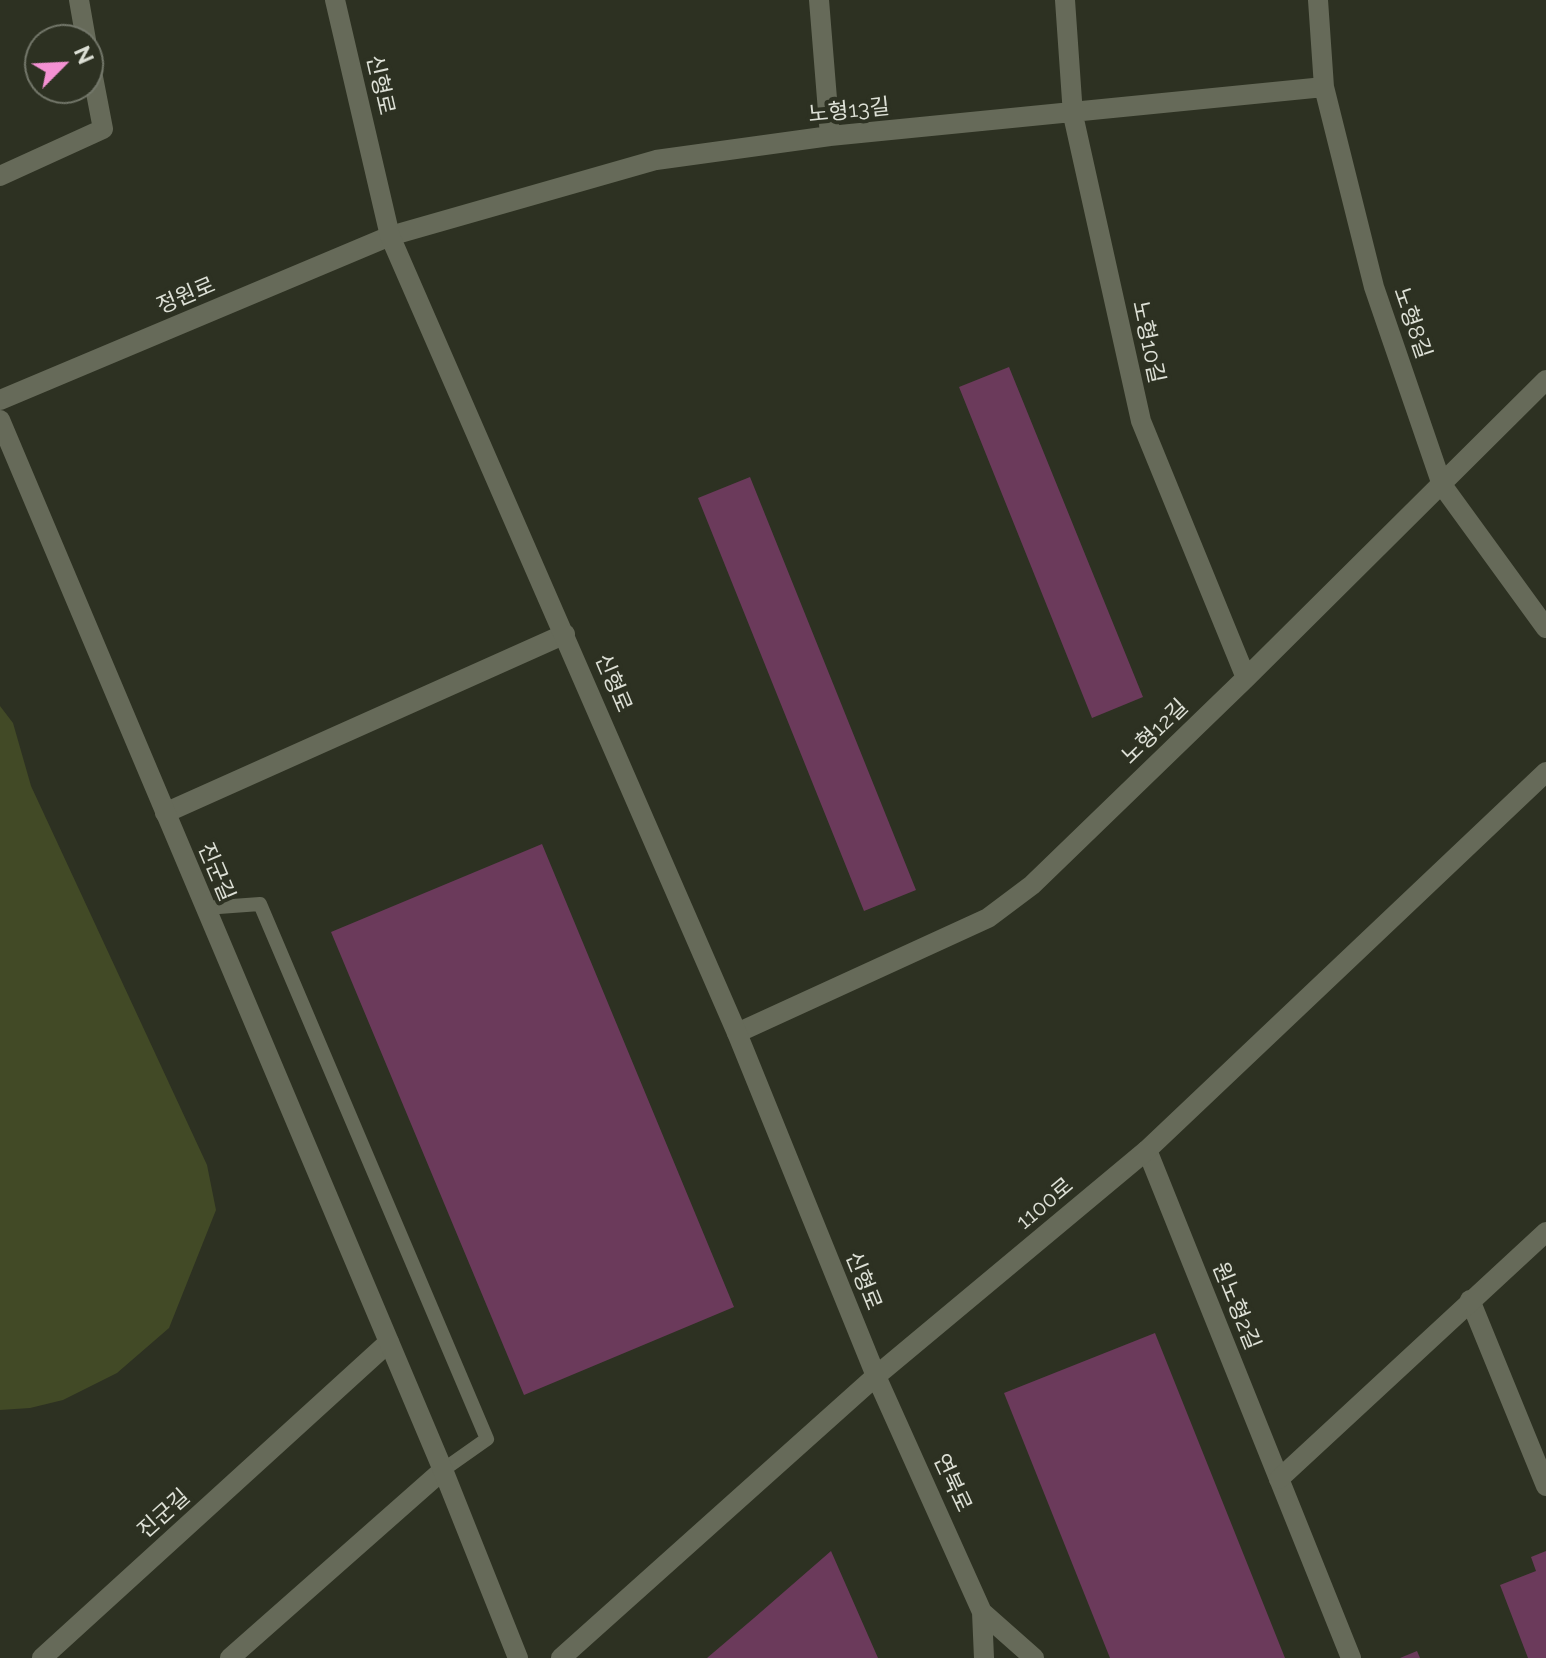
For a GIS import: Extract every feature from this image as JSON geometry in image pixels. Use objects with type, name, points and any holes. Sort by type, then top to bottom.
[{"type":"street","points":[[79,0],[83,24]]},
{"type":"street","name":"신형로","points":[[335,0],[390,236],[737,1033],[876,1376]]},
{"type":"street","points":[[819,0],[830,136]]},
{"type":"street","name":"노형10길","points":[[1065,0],[1073,115],[1141,421],[1246,678]]},
{"type":"street","name":"노형8길","points":[[1318,0],[1324,87],[1374,287],[1442,485],[1546,628]]},
{"type":"street","name":"노형13길","points":[[390,236],[656,160],[830,136],[1073,115],[1324,87]]},
{"type":"street","points":[[0,176],[103,129],[98,104]]},
{"type":"street","name":"정원로","points":[[0,400],[390,236]]},
{"type":"street","name":"노형12길","points":[[737,1033],[988,918],[1032,885],[1546,380]]},
{"type":"street","name":"진군길","points":[[0,420],[443,1470],[518,1658]]},
{"type":"street","points":[[165,813],[565,634]]},
{"type":"street","name":"1100로","points":[[561,1658],[876,1376],[1147,1150],[1546,772]]},
{"type":"street","name":"원노형2길","points":[[1147,1150],[1351,1658]]},
{"type":"street","points":[[1279,1479],[1546,1232]]},
{"type":"street","points":[[1470,1300],[1546,1486]]},
{"type":"street","name":"진군길","points":[[42,1658],[389,1342]]},
{"type":"street","name":"연북로","points":[[876,1376],[982,1612],[984,1658]]},
{"type":"street","points":[[230,1658],[443,1470]]},
{"type":"street","name":"연북로","points":[[982,1612],[1034,1658]]},
{"type":"lane","points":[[205,908],[260,904],[267,918],[487,1439],[443,1470]]},
{"type":"green space","points":[[0,706],[13,723],[31,786],[207,1165],[216,1210],[169,1328],[117,1373],[63,1400],[30,1408],[0,1410]]},
{"type":"building","points":[[1009,367],[1143,697],[1092,718],[959,387]]},
{"type":"building","points":[[750,477],[916,890],[864,911],[698,498]]},
{"type":"building","points":[[542,844],[734,1307],[524,1395],[331,932]]},
{"type":"building","points":[[1155,1333],[1285,1658],[1110,1658],[1004,1393]]},
{"type":"building","points":[[831,1551],[878,1658],[707,1658],[754,1618]]},
{"type":"building","points":[[1546,1551],[1546,1658],[1528,1658],[1500,1585],[1536,1571],[1531,1557]]},
{"type":"building","points":[[1417,1651],[1420,1658],[1400,1658]]}]
